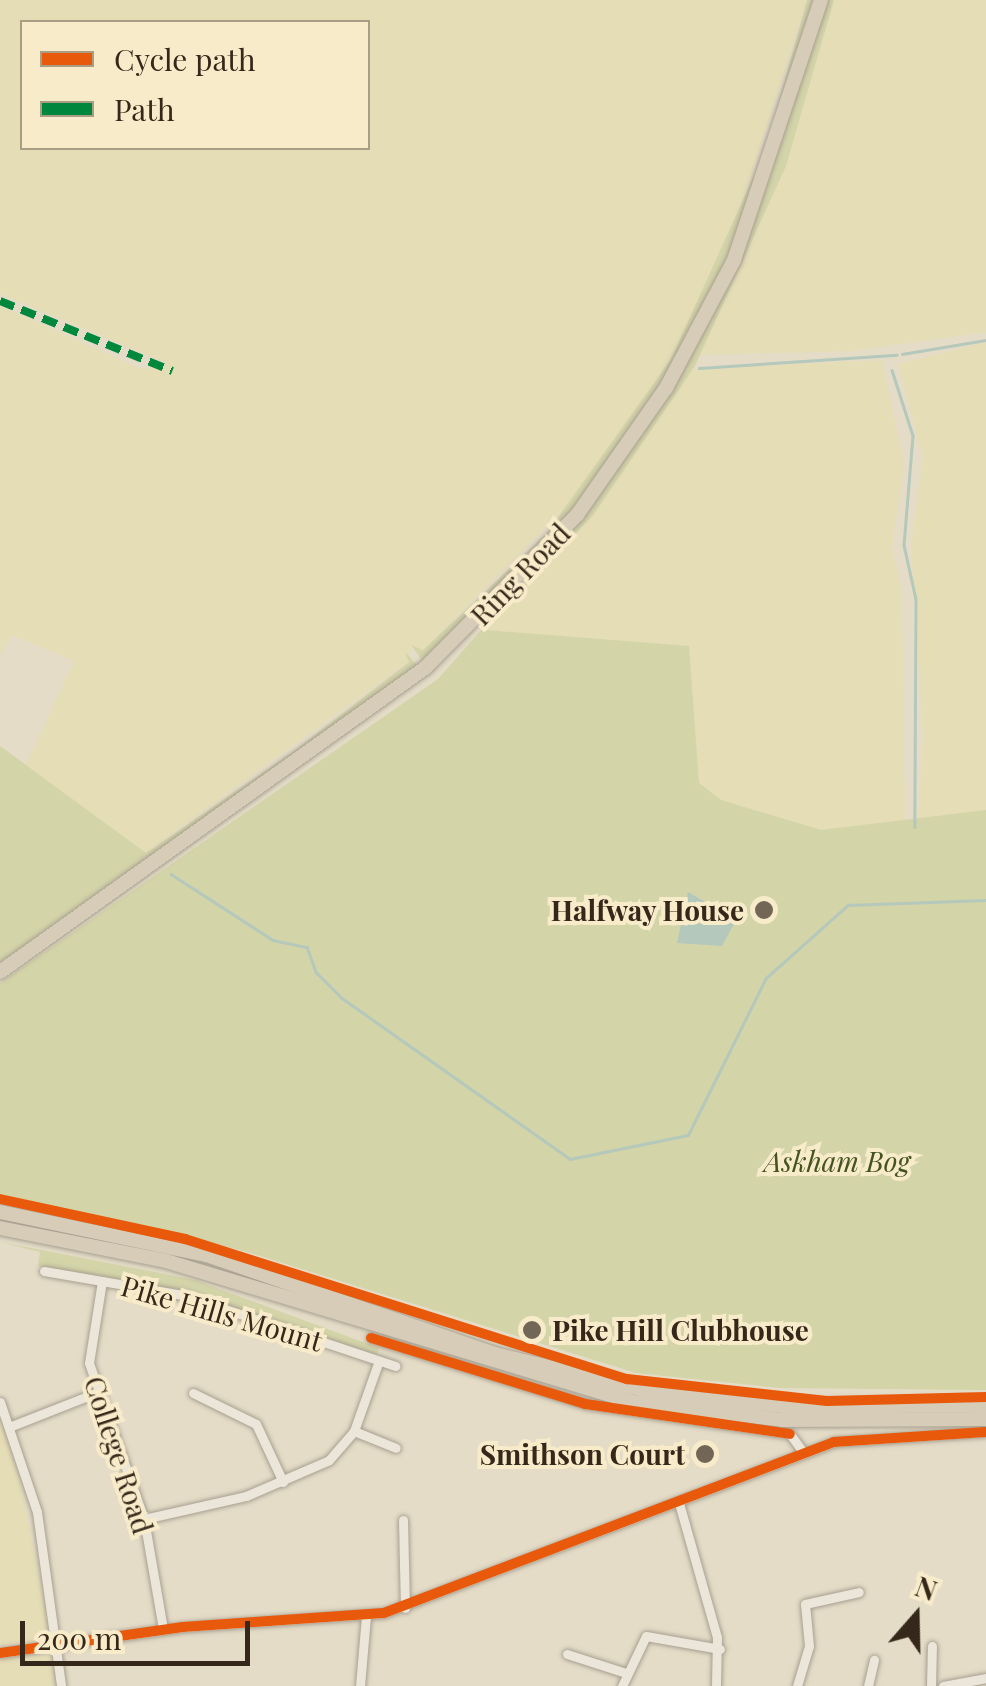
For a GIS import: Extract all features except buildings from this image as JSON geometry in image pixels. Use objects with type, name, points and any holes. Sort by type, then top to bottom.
[{"type":"highway","name":"Ring Road","points":[[0,972],[425,668],[577,515],[666,388],[734,260],[822,0]]},
{"type":"highway","points":[[0,1212],[206,1255],[590,1379],[791,1406],[986,1405]]},
{"type":"highway","points":[[0,1228],[166,1261],[632,1402],[782,1420],[986,1419]]},
{"type":"street","name":"Pike Hills Mount","points":[[44,1271],[182,1295],[395,1366]]},
{"type":"street","name":"College Road","points":[[102,1281],[88,1354],[144,1519],[163,1629]]},
{"type":"street","points":[[371,1338],[585,1404],[790,1434],[802,1452]]},
{"type":"street","points":[[144,1519],[284,1482],[329,1460],[354,1432],[385,1343]]},
{"type":"street","points":[[9,1426],[98,1392]]},
{"type":"street","points":[[193,1393],[256,1424],[284,1482]]},
{"type":"street","points":[[0,1402],[37,1512],[59,1648],[61,1686]]},
{"type":"street","points":[[354,1432],[396,1448]]},
{"type":"street","points":[[0,1652],[59,1648],[163,1629],[366,1616],[405,1608],[802,1452],[868,1436],[986,1432]]},
{"type":"street","points":[[679,1503],[720,1649],[716,1686]]},
{"type":"street","points":[[399,1525],[405,1608]]},
{"type":"street","points":[[798,1686],[803,1668],[805,1600],[859,1592]]},
{"type":"street","points":[[360,1686],[366,1616]]},
{"type":"street","points":[[622,1686],[646,1636],[720,1649]]},
{"type":"street","points":[[932,1646],[932,1686]]},
{"type":"street","points":[[567,1654],[626,1673]]},
{"type":"street","points":[[868,1686],[874,1660]]},
{"type":"street","points":[[943,1686],[984,1681]]},
{"type":"shaded area","points":[[0,0],[807,0],[729,243],[671,359],[587,486],[423,650],[411,646],[409,661],[145,853],[26,765],[74,661],[12,635],[0,655],[0,305],[141,369],[167,363],[0,294]]},
{"type":"shaded area","points":[[834,0],[986,0],[986,332],[853,351],[700,355],[786,166]]},
{"type":"shaded area","points":[[986,342],[986,810],[918,822],[923,737],[911,546],[923,457],[898,364]]},
{"type":"shaded area","points":[[882,360],[904,464],[892,548],[902,591],[905,823],[821,830],[721,800],[699,784],[689,646],[483,631],[594,514],[693,369]]},
{"type":"shaded area","points":[[688,892],[736,920],[722,946],[677,943]]},
{"type":"shaded area","points":[[0,1417],[19,1477],[52,1640],[0,1645]]},
{"type":"shaded area","points":[[52,1655],[55,1686],[0,1686],[0,1659]]},
{"type":"green space","points":[[807,0],[815,0],[735,245],[675,362],[590,488],[542,546],[424,663],[411,645],[423,650],[546,534],[671,359],[766,149]]},
{"type":"green space","name":"Askham Bog","points":[[827,0],[834,0],[786,166],[695,366],[594,514],[484,630],[689,646],[699,783],[721,800],[821,830],[986,810],[986,1390],[780,1388],[636,1373],[244,1251],[0,1194],[0,983],[438,679],[592,504],[742,253]]},
{"type":"green space","points":[[405,652],[418,666],[0,964],[0,746],[146,853],[294,751],[409,662]]},
{"type":"green space","points":[[0,1242],[195,1280],[379,1348],[375,1360],[181,1292],[38,1266],[40,1252]]},
{"type":"waterway","points":[[902,354],[986,340]]},
{"type":"waterway","points":[[699,368],[897,355]]},
{"type":"waterway","points":[[892,370],[913,436],[904,545],[916,599],[915,827]]},
{"type":"waterway","points":[[171,874],[273,940],[307,947],[316,972],[342,998],[570,1159],[688,1135],[766,978],[848,905],[986,900]]},
{"type":"marked path","points":[[0,301],[172,371]]},
{"type":"cycle path","points":[[0,1199],[185,1239],[627,1379],[827,1401],[986,1397]]},
{"type":"cycle path","points":[[371,1338],[585,1404],[790,1434]]},
{"type":"cycle path","points":[[0,1653],[183,1627],[384,1613],[834,1442],[986,1432]]},
{"type":"place","name":"Halfway House","points":[[764,910]]},
{"type":"place","name":"Pike Hill Clubhouse","points":[[532,1330]]},
{"type":"place","name":"Smithson Court","points":[[705,1454]]}]
